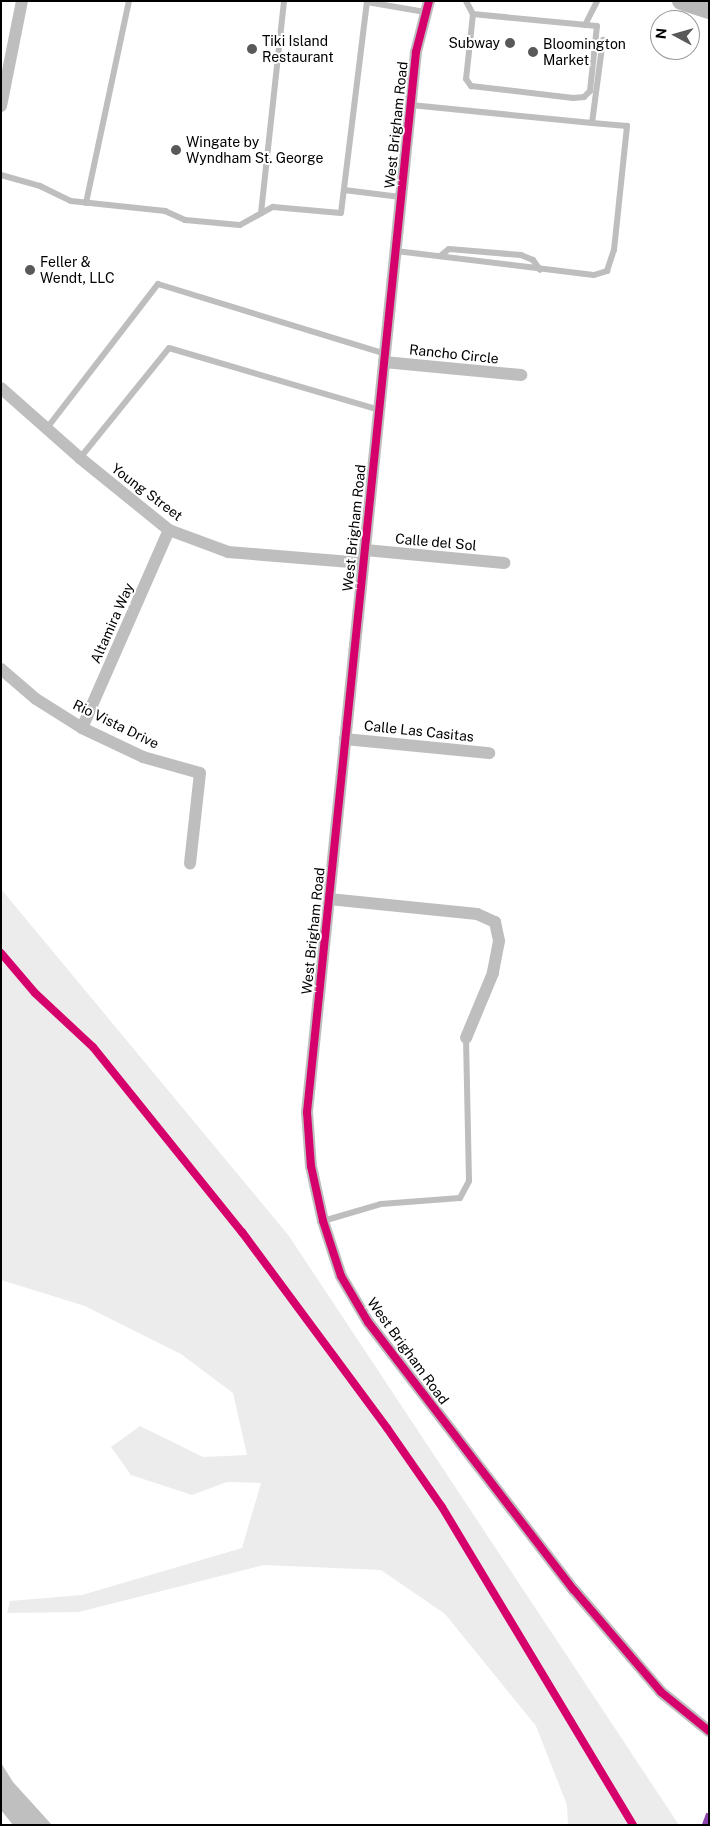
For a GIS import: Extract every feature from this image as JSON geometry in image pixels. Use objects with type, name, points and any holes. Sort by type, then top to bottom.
[{"type":"main road","points":[[681,1],[709,10]]},
{"type":"street","points":[[1,106],[22,1]]},
{"type":"street","name":"West Brigham Road","points":[[427,7],[416,52],[307,1112],[311,1166],[323,1220],[341,1276],[368,1322],[574,1590],[662,1692],[709,1731]]},
{"type":"street","name":"Rancho Circle","points":[[385,358],[521,375]]},
{"type":"street","name":"Young Street","points":[[1,388],[80,458],[169,530],[228,552],[364,557]]},
{"type":"street","name":"Altamira Way","points":[[82,728],[169,530]]},
{"type":"street","name":"Calle del Sol","points":[[364,557],[504,563]]},
{"type":"street","name":"Rio Vista Drive","points":[[1,669],[36,699],[82,728],[143,757],[200,772],[190,863]]},
{"type":"street","name":"Calle Las Casitas","points":[[345,738],[490,753]]},
{"type":"street","points":[[329,899],[477,914],[495,922],[499,941],[494,973],[466,1038]]},
{"type":"lane","points":[[86,203],[129,1]]},
{"type":"lane","points":[[261,214],[284,1]]},
{"type":"lane","points":[[466,1],[473,14],[466,78],[471,86],[573,98],[584,97],[590,91],[597,26],[473,14]]},
{"type":"lane","points":[[585,25],[597,1]]},
{"type":"lane","points":[[1,175],[40,186],[71,201],[165,211],[185,220],[240,225],[273,206],[341,213],[367,2],[427,7]]},
{"type":"lane","points":[[592,123],[603,40]]},
{"type":"lane","points":[[396,251],[540,270],[594,275],[608,271],[614,250],[627,126],[411,105]]},
{"type":"lane","points":[[344,190],[401,197]]},
{"type":"lane","points":[[440,256],[449,249],[521,255],[533,260],[540,270]]},
{"type":"lane","points":[[46,428],[158,284],[385,358]]},
{"type":"lane","points":[[80,458],[169,348],[379,410]]},
{"type":"lane","points":[[323,1220],[381,1204],[460,1198],[469,1181],[466,1038]]},
{"type":"shaded area","points":[[1,889],[289,1236],[679,1825],[568,1825],[567,1805],[536,1726],[445,1614],[381,1570],[264,1565],[79,1612],[7,1613],[10,1601],[82,1595],[242,1548],[261,1483],[227,1482],[192,1495],[131,1475],[111,1447],[140,1426],[203,1457],[247,1455],[233,1393],[181,1354],[85,1306],[1,1280]]},
{"type":"shaded area","points":[[1,1763],[13,1782],[52,1825],[13,1825],[1,1810]]},
{"type":"marked path","points":[[705,1825],[709,1814]]},
{"type":"cycle path","points":[[429,1],[416,52],[307,1112],[311,1166],[323,1221],[341,1276],[368,1322],[574,1590],[661,1692],[709,1731]]},
{"type":"cycle path","points":[[1,953],[35,993],[93,1047],[242,1232],[387,1428],[442,1507],[633,1825]]},
{"type":"place","name":"Subway","points":[[510,43]]},
{"type":"place","name":"Tiki Island Restaurant","points":[[252,49]]},
{"type":"place","name":"Bloomington Market","points":[[533,52]]},
{"type":"place","name":"Wingate by Wyndham St. George","points":[[176,150]]},
{"type":"place","name":"Feller & Wendt, LLC","points":[[30,270]]}]
